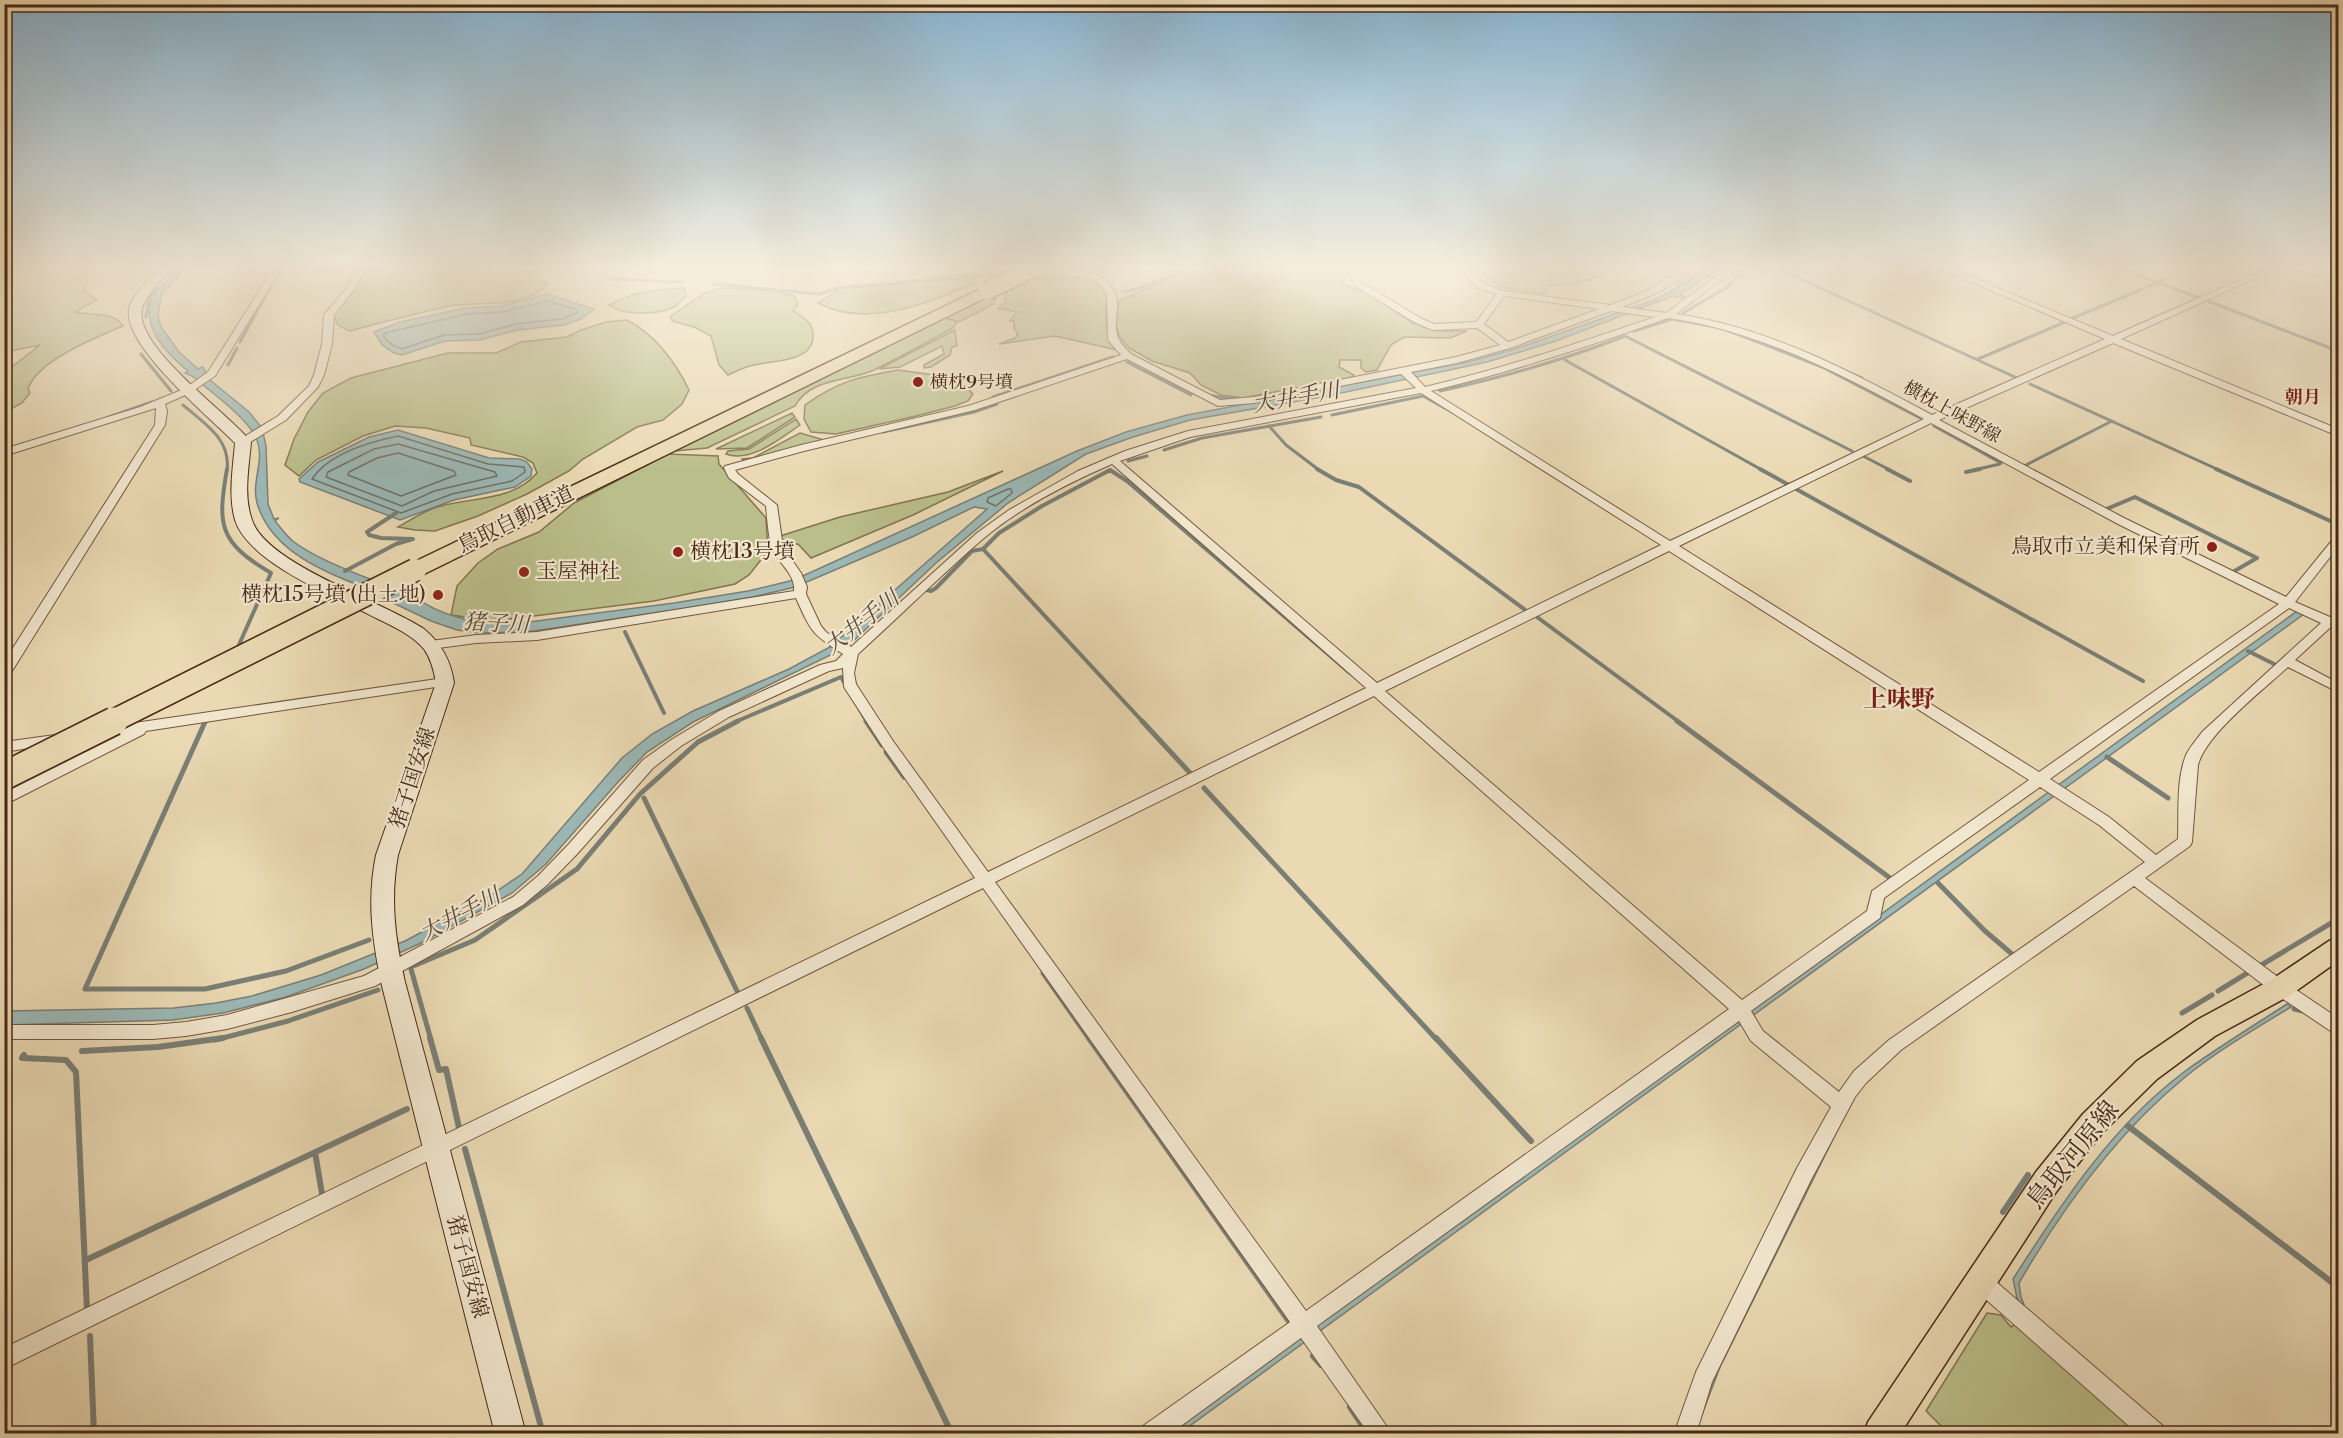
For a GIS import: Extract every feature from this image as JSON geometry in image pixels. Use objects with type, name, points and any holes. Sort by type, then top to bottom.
[{"type":"highway","name":"鳥取自動車道","points":[[4,770],[889,336]]},
{"type":"highway","name":"鳥取自動車道","points":[[4,776],[413,568]]},
{"type":"main road","points":[[143,336],[188,391],[220,417],[243,442],[239,513],[249,536],[261,549],[280,561],[387,615],[425,638],[431,645]]},
{"type":"main road","name":"猪子国安線","points":[[431,645],[439,654],[444,682],[387,855],[381,906],[389,959],[511,1434]]},
{"type":"main road","name":"鳥取河原線","points":[[1880,1434],[2046,1182],[2093,1123],[2147,1070],[2206,1028],[2280,988],[2338,948]]},
{"type":"street","points":[[4,453],[85,429],[188,391],[213,374],[237,336]]},
{"type":"street","points":[[243,442],[282,418],[313,387],[319,375],[328,336]]},
{"type":"street","points":[[1112,336],[1113,342],[1128,356],[1218,403],[1254,400],[1457,360],[1533,336]]},
{"type":"street","points":[[1494,336],[1507,346]]},
{"type":"street","points":[[4,1032],[153,1032],[186,1029],[227,1022],[292,1005],[369,981],[389,959],[518,901],[543,880],[573,849],[648,764],[676,743],[724,714],[825,668],[840,664],[981,535],[1055,487],[1113,460],[1188,434],[1423,390],[1493,374],[1606,336]]},
{"type":"street","name":"横枕上味野線","points":[[1755,336],[1852,376],[2102,513],[2288,603],[2334,620]]},
{"type":"street","points":[[2105,336],[2338,433]]},
{"type":"street","points":[[4,1359],[1930,420],[2119,336]]},
{"type":"street","points":[[852,654],[822,636],[800,594],[801,588],[795,573],[777,547],[771,505],[733,476],[729,468],[801,448],[971,408],[1128,356]]},
{"type":"street","points":[[1403,370],[1423,390],[2039,778],[2104,821],[2156,863]]},
{"type":"street","points":[[4,673],[160,425],[162,411],[160,402]]},
{"type":"street","points":[[1113,460],[1741,1009],[1757,1036],[1842,1105]]},
{"type":"street","points":[[1151,1434],[1874,914],[1877,895],[2288,603],[2338,540]]},
{"type":"street","points":[[431,645],[476,639],[537,636],[800,594]]},
{"type":"street","points":[[1685,1434],[1703,1379],[1804,1174],[1860,1077],[1895,1045],[2185,842],[2193,756],[2207,735],[2286,661],[2334,620]]},
{"type":"street","points":[[852,654],[848,673],[849,684],[888,744],[1301,1324],[1382,1434]]},
{"type":"street","points":[[2286,661],[2338,688]]},
{"type":"street","points":[[4,747],[444,682]]},
{"type":"street","points":[[4,800],[148,726]]},
{"type":"street","points":[[2134,878],[2280,988],[2338,1027]]},
{"type":"street","points":[[1980,1281],[2154,1434]]},
{"type":"green space","points":[[5,336],[100,336],[82,344],[42,369],[33,379],[28,389],[30,393],[22,403],[5,412],[5,372],[40,345],[5,352]]},
{"type":"green space","points":[[650,336],[677,369],[689,390],[682,404],[663,420],[637,427],[583,459],[569,471],[527,494],[478,516],[435,531],[398,527],[435,507],[492,497],[517,489],[537,473],[533,463],[523,457],[471,445],[470,438],[426,428],[395,426],[363,436],[316,460],[299,476],[285,465],[294,439],[308,412],[323,393],[351,378],[448,353],[496,353],[521,342],[567,337]]},
{"type":"green space","points":[[711,336],[813,336],[806,351],[789,359],[750,366],[728,375],[719,365]]},
{"type":"green space","points":[[906,336],[938,336],[874,370],[820,385],[810,390],[795,406],[707,448],[675,451],[672,449]]},
{"type":"green space","points":[[943,336],[956,336],[957,346],[952,347],[950,355],[931,367],[924,368],[924,365],[944,354],[942,346],[900,367],[879,369]]},
{"type":"green space","points":[[1016,336],[1054,336],[999,344]]},
{"type":"green space","points":[[1055,336],[1109,336],[1117,350]]},
{"type":"green space","points":[[1119,336],[1455,336],[1450,338],[1404,337],[1391,345],[1377,370],[1366,372],[1361,368],[1361,360],[1340,360],[1339,367],[1354,375],[1350,378],[1243,398],[1221,395],[1201,385],[1190,373],[1152,361],[1129,348]]},
{"type":"green space","points":[[898,370],[949,379],[966,387],[973,394],[968,401],[916,416],[836,434],[811,432],[804,419],[805,405],[828,390],[849,381]]},
{"type":"green space","points":[[792,413],[795,417],[747,448],[716,449]]},
{"type":"green space","points":[[796,419],[800,425],[765,448],[745,455],[726,454],[728,451],[749,449]]},
{"type":"green space","points":[[800,433],[824,440],[743,462],[742,459],[753,458]]},
{"type":"green space","points":[[668,454],[718,456],[719,464],[766,518],[768,551],[749,575],[735,584],[654,601],[495,621],[451,615],[457,586],[478,563],[498,549],[539,532],[574,503]]},
{"type":"green space","points":[[1003,471],[913,515],[811,558],[798,544],[783,546],[780,536],[840,517],[948,492]]},
{"type":"green space","points":[[1987,1313],[2001,1315],[2011,1327],[2019,1322],[2137,1425],[2129,1434],[1948,1433],[1926,1411]]},
{"type":"water","points":[[157,336],[168,336],[179,352],[198,369],[203,367],[210,380],[249,412],[262,428],[266,446],[268,504],[274,519],[279,518],[275,521],[294,542],[317,556],[396,590],[404,588],[439,611],[480,622],[507,625],[674,603],[748,591],[794,580],[1077,451],[1126,432],[1187,415],[1468,362],[1504,352],[1501,349],[1508,351],[1551,336],[1569,336],[1487,362],[1327,396],[1190,420],[1086,454],[1008,503],[936,563],[847,647],[693,722],[647,752],[546,864],[512,893],[421,943],[364,969],[286,997],[223,1013],[173,1020],[5,1025],[4,1011],[174,1008],[252,996],[321,975],[405,941],[488,897],[522,874],[622,758],[652,734],[693,711],[789,669],[830,647],[987,509],[974,507],[912,537],[795,587],[753,597],[527,632],[481,633],[457,630],[431,621],[387,600],[387,596],[329,573],[293,552],[277,538],[265,522],[257,503],[256,487],[260,455],[253,432],[228,406],[192,376],[185,373],[188,371]]},
{"type":"water","points":[[377,336],[494,336],[479,340],[445,341],[402,355],[382,345]]},
{"type":"water","points":[[398,430],[489,458],[520,459],[527,462],[532,469],[531,476],[515,487],[454,500],[400,520],[300,482],[299,479],[318,462],[369,437]]},
{"type":"water","points":[[2297,611],[2304,614],[1180,1433],[1168,1434]]},
{"type":"water","points":[[2287,1004],[2291,1007],[2223,1049],[2184,1078],[2136,1123],[2092,1173],[2054,1227],[2019,1283],[2025,1307],[2171,1433],[2166,1433],[2022,1308],[2017,1298],[2013,1279],[2069,1195],[2111,1141],[2134,1117],[2184,1072]]},
{"type":"water","points":[[1844,1117],[1720,1367],[1695,1433],[1703,1398],[1779,1242]]},
{"type":"waterway","points":[[240,342],[243,336]]},
{"type":"waterway","points":[[1440,391],[1534,367],[1625,336]]},
{"type":"waterway","points":[[1625,336],[1852,451]]},
{"type":"waterway","points":[[1742,336],[1822,367],[1922,419]]},
{"type":"waterway","points":[[1926,336],[2017,378]]},
{"type":"waterway","points":[[1978,359],[2032,336]]},
{"type":"waterway","points":[[2299,336],[2338,351]]},
{"type":"waterway","points":[[228,365],[237,348]]},
{"type":"waterway","points":[[141,354],[171,391]]},
{"type":"waterway","points":[[993,397],[1113,357]]},
{"type":"waterway","points":[[1565,360],[1762,470]]},
{"type":"waterway","points":[[1127,362],[1191,395]]},
{"type":"waterway","points":[[1842,369],[1862,378]]},
{"type":"waterway","points":[[2030,384],[2112,421]]},
{"type":"waterway","points":[[1207,395],[1240,400]]},
{"type":"waterway","name":"大井手川","points":[[1332,415],[1423,396],[1452,412]]},
{"type":"waterway","points":[[109,417],[152,402]]},
{"type":"waterway","points":[[883,432],[974,412],[997,404]]},
{"type":"waterway","points":[[183,405],[207,425],[220,441],[225,449],[227,469]]},
{"type":"waterway","name":"大井手川","points":[[1269,426],[1321,417]]},
{"type":"waterway","points":[[2024,466],[2112,421]]},
{"type":"waterway","points":[[2112,421],[2219,470]]},
{"type":"waterway","name":"大井手川","points":[[1164,450],[1202,438],[1269,426]]},
{"type":"waterway","name":"大井手川","points":[[1269,426],[1286,445],[1319,470]]},
{"type":"waterway","points":[[1934,426],[2001,463]]},
{"type":"waterway","points":[[1128,461],[1147,456]]},
{"type":"waterway","points":[[1863,456],[1890,470]]},
{"type":"waterway","points":[[1974,470],[2000,464]]},
{"type":"waterway","points":[[227,469],[222,505],[226,531],[241,552],[271,573],[238,647]]},
{"type":"waterway","points":[[1317,469],[1336,480],[1359,487],[1528,612]]},
{"type":"waterway","points":[[1760,469],[1789,485]]},
{"type":"waterway","points":[[1887,469],[1910,481]]},
{"type":"waterway","points":[[1966,472],[1980,469]]},
{"type":"waterway","points":[[2216,469],[2337,524]]},
{"type":"waterway","points":[[983,549],[999,533],[1042,506],[1110,470],[1127,481],[1350,673]]},
{"type":"waterway","points":[[1796,489],[2143,681]]},
{"type":"waterway","points":[[2104,510],[2135,497],[2257,558],[2231,573],[2234,574]]},
{"type":"waterway","points":[[345,571],[396,544],[413,539],[381,538],[369,535],[367,532],[396,513]]},
{"type":"waterway","points":[[927,590],[931,591],[936,588],[972,551],[983,549]]},
{"type":"waterway","points":[[983,549],[1143,722]]},
{"type":"waterway","points":[[1537,617],[1679,722]]},
{"type":"waterway","points":[[625,632],[664,713]]},
{"type":"waterway","points":[[2248,651],[2276,665]]},
{"type":"waterway","points":[[735,722],[841,677],[867,722]]},
{"type":"waterway","name":"大井手川","points":[[411,967],[475,940],[577,869],[640,794],[698,742],[738,721]]},
{"type":"waterway","points":[[866,721],[882,745]]},
{"type":"waterway","points":[[1142,721],[1191,774]]},
{"type":"waterway","points":[[1677,721],[1890,878]]},
{"type":"waterway","points":[[205,722],[85,989],[205,989],[286,971],[369,940]]},
{"type":"waterway","points":[[886,752],[904,777]]},
{"type":"waterway","points":[[2107,757],[2168,798]]},
{"type":"waterway","points":[[1204,788],[1437,1040]]},
{"type":"waterway","points":[[644,798],[737,991]]},
{"type":"waterway","points":[[1938,883],[1985,931],[2012,954]]},
{"type":"waterway","points":[[2258,967],[2338,919]]},
{"type":"waterway","points":[[411,969],[431,1040]]},
{"type":"waterway","points":[[2218,991],[2249,972]]},
{"type":"waterway","points":[[1043,973],[1090,1040]]},
{"type":"waterway","points":[[222,1038],[288,1021],[378,990]]},
{"type":"waterway","points":[[2182,1013],[2212,995]]},
{"type":"waterway","points":[[747,1008],[762,1040]]},
{"type":"waterway","points":[[2294,1009],[2303,1011]]},
{"type":"waterway","points":[[82,1051],[158,1047],[222,1038]]},
{"type":"waterway","points":[[215,1040],[222,1038]]},
{"type":"waterway","points":[[430,1038],[439,1070],[446,1069],[459,1128]]},
{"type":"waterway","points":[[761,1038],[952,1434]]},
{"type":"waterway","points":[[1089,1038],[1288,1320]]},
{"type":"waterway","points":[[1436,1038],[1531,1141]]},
{"type":"waterway","points":[[24,1055],[22,1058],[66,1060],[76,1072],[87,1310]]},
{"type":"waterway","points":[[315,1152],[407,1109]]},
{"type":"waterway","points":[[2128,1126],[2338,1287]]},
{"type":"waterway","points":[[465,1149],[543,1434]]},
{"type":"waterway","points":[[86,1260],[315,1152]]},
{"type":"waterway","points":[[315,1152],[323,1200]]},
{"type":"waterway","points":[[2003,1212],[2028,1175]]},
{"type":"waterway","points":[[90,1336],[94,1434]]},
{"type":"waterway","points":[[1313,1356],[1321,1365]]},
{"type":"waterway","points":[[1350,1407],[1368,1434]]},
{"type":"place","name":"横枕9号墳","points":[[918,382]]},
{"type":"place","name":"鳥取市立美和保育所","points":[[2212,547]]},
{"type":"place","name":"横枕13号墳","points":[[678,552]]},
{"type":"place","name":"玉屋神社","points":[[524,572]]},
{"type":"place","name":"横枕15号墳 (出土地)","points":[[438,595]]},
{"type":"district","name":"朝月","points":[[2303,397]]},
{"type":"district","name":"上味野","points":[[1899,700]]},
{"type":"water label","name":"猪子川","points":[[496,624]]}]
